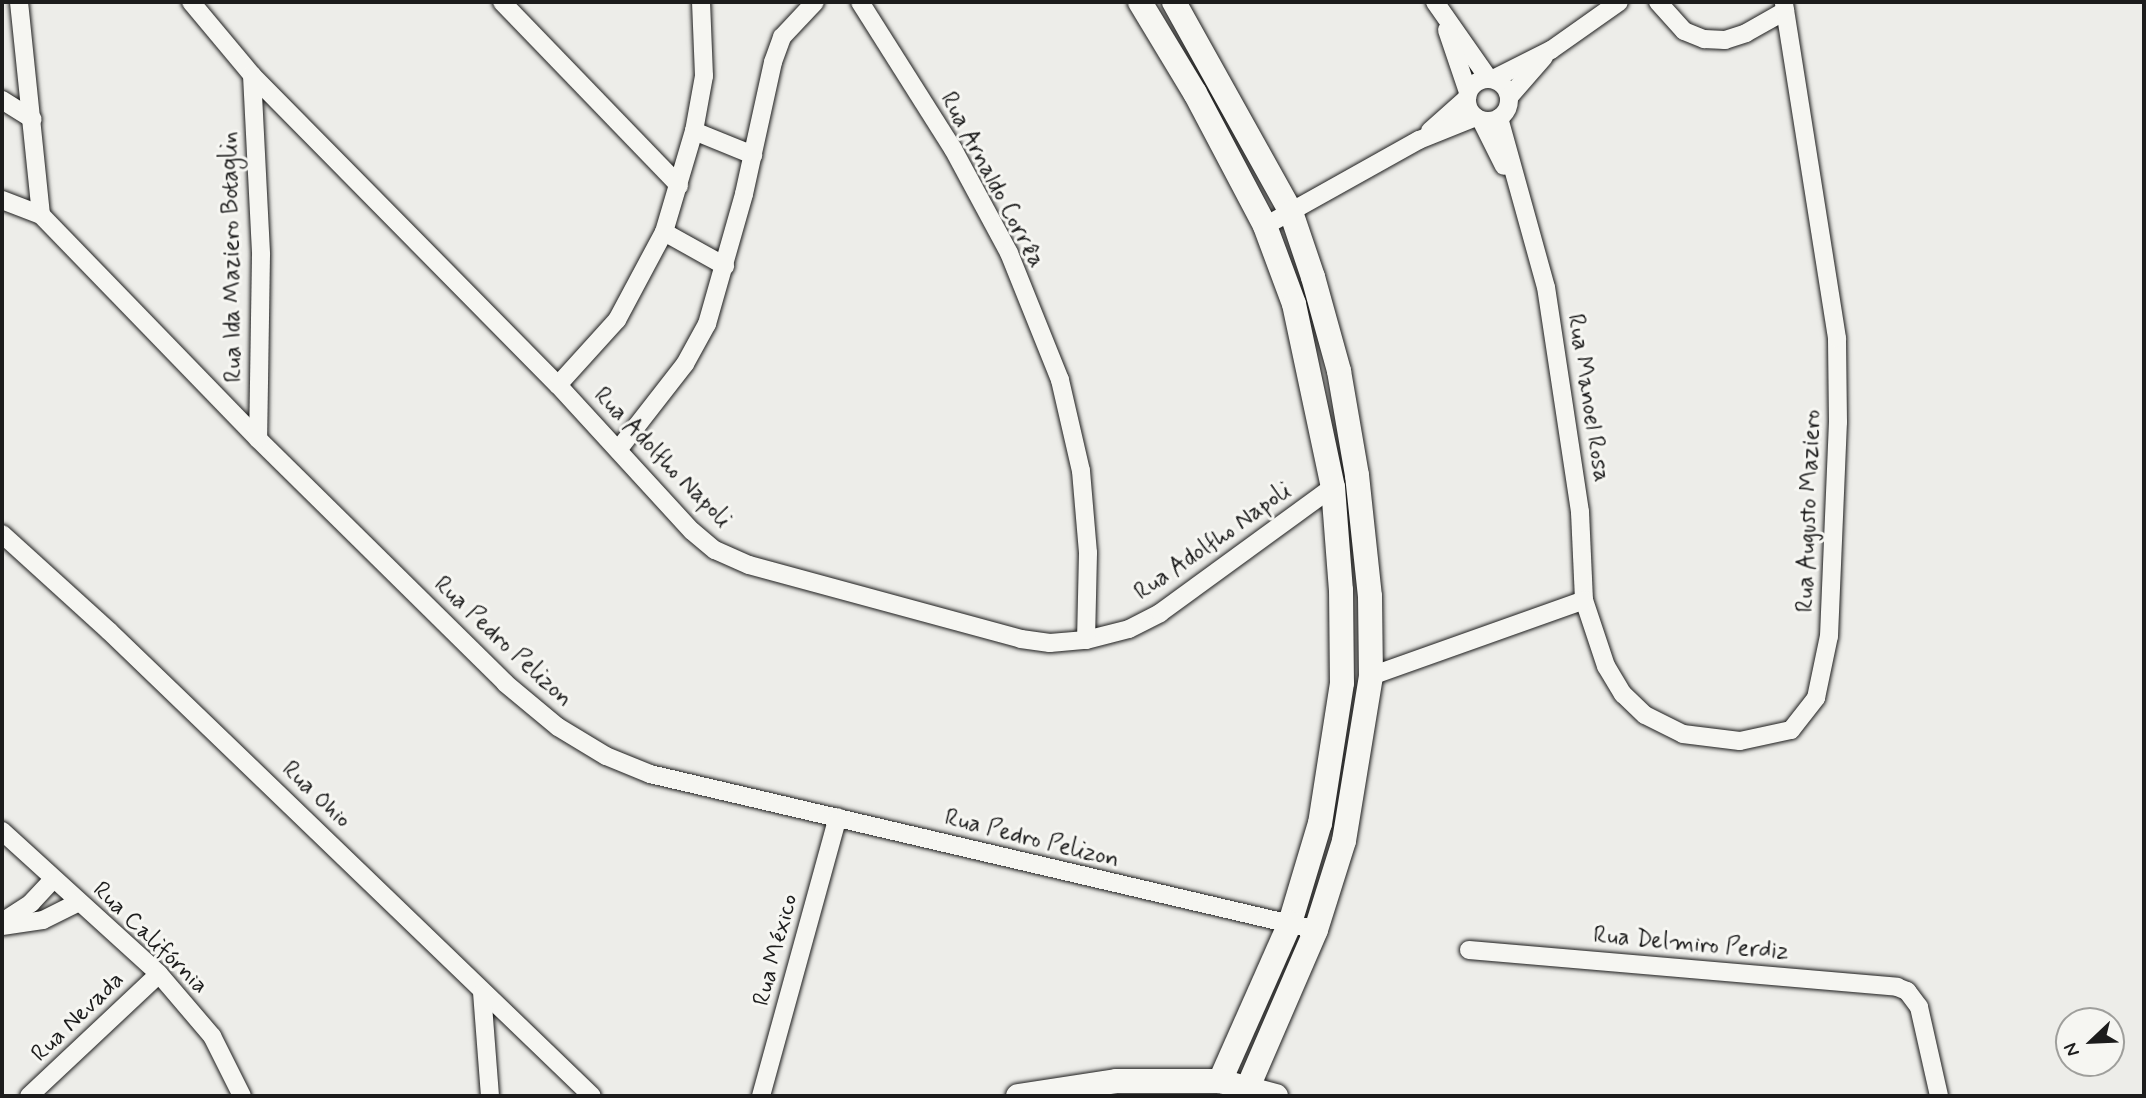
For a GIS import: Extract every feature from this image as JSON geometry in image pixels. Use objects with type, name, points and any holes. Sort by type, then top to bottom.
[{"type":"main road","points":[[1140,2],[1265,226],[1294,304],[1334,487],[1343,621],[1342,683],[1320,822],[1290,923],[1220,1081]]},
{"type":"main road","points":[[1174,2],[1291,212],[1339,371],[1357,474],[1370,596],[1371,676],[1344,841],[1316,930],[1248,1087]]},
{"type":"main road","points":[[1018,1096],[1116,1081],[1220,1081],[1276,1096]]},
{"type":"street","points":[[2,200],[41,215],[19,2]]},
{"type":"street","name":"Rua Adolfho Napoli","points":[[191,2],[252,75],[558,385],[692,531],[715,550],[749,565],[1021,639],[1050,643],[1086,640],[1129,629],[1160,613],[1334,487]]},
{"type":"street","points":[[502,2],[679,186]]},
{"type":"street","points":[[558,385],[617,320],[664,232],[694,131],[704,76],[701,2]]},
{"type":"street","points":[[618,450],[685,364],[707,324],[725,266],[782,37],[815,2]]},
{"type":"street","name":"Rua Arnaldo Corrêa","points":[[860,2],[953,149],[1009,253],[1060,380],[1081,471],[1088,553],[1086,640]]},
{"type":"street","points":[[1419,140],[1468,95],[1476,82],[1491,79],[1551,50],[1620,2]]},
{"type":"street","points":[[1644,2],[1662,10],[1684,31],[1704,39],[1725,40],[1785,6]]},
{"type":"street","points":[[1438,6],[1491,79],[1505,88],[1509,97]]},
{"type":"street","points":[[1438,6],[1468,95]]},
{"type":"street","name":"Rua Augusto Maziero","points":[[1584,600],[1606,666],[1623,694],[1645,716],[1682,734],[1741,741],[1771,737],[1798,723],[1816,698],[1829,636],[1838,422],[1837,338],[1785,6]]},
{"type":"street","points":[[1265,226],[1419,140],[1486,118],[1509,97],[1551,50]]},
{"type":"street","name":"Rua Ida Maziero Botaglin","points":[[252,75],[261,255],[258,439]]},
{"type":"street","name":"Rua Manoel Rosa","points":[[1468,95],[1486,118],[1524,207],[1559,360],[1580,512],[1584,600]]},
{"type":"street","points":[[2,100],[32,119]]},
{"type":"street","points":[[694,131],[753,155]]},
{"type":"street","name":"Rua Pedro Pelizon","points":[[41,215],[258,439],[505,683],[558,727],[606,756],[650,774],[1113,885],[1316,930]]},
{"type":"street","points":[[664,232],[725,266]]},
{"type":"street","name":"Rua Ohio","points":[[2,534],[110,631],[592,1096]]},
{"type":"street","points":[[1371,676],[1584,600]]},
{"type":"street","name":"Rua México","points":[[761,1096],[838,817]]},
{"type":"street","name":"Rua Califórnia","points":[[2,831],[159,974],[212,1036],[242,1096]]},
{"type":"street","points":[[2,924],[32,903],[52,879]]},
{"type":"street","points":[[2,924],[43,920],[79,902]]},
{"type":"street","name":"Rua Delmiro Perdiz","points":[[1469,950],[1907,991],[1919,1007],[1940,1096]]},
{"type":"street","name":"Rua Nevada","points":[[29,1096],[159,974]]},
{"type":"street","points":[[482,992],[490,1096]]}]
